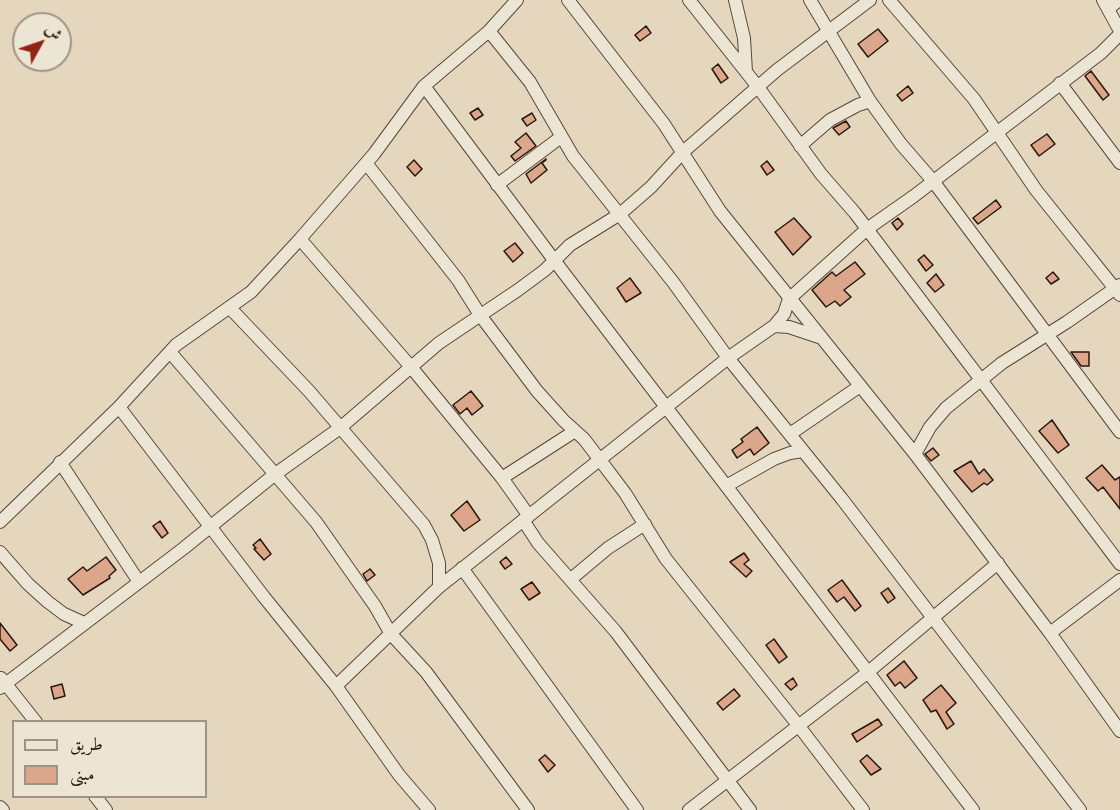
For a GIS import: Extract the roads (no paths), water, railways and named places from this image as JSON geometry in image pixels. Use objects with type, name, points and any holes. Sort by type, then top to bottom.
[{"type":"street","points":[[0,522],[119,407],[170,352],[192,332],[251,292],[366,163],[424,86],[489,31],[517,0]]},
{"type":"street","points":[[567,0],[657,115],[720,211],[915,454],[1050,633],[1120,731]]},
{"type":"street","points":[[689,0],[758,87],[821,174],[867,229],[1120,564]]},
{"type":"street","points":[[735,0],[744,38],[746,72]]},
{"type":"street","points":[[810,0],[870,101],[901,144],[933,181],[1120,432]]},
{"type":"street","points":[[34,720],[2,683],[184,548],[274,475],[340,428],[439,343],[545,270],[570,245],[620,214],[651,187],[683,152],[758,87],[870,0]]},
{"type":"street","points":[[889,0],[952,72],[997,132],[1036,190],[1118,289],[1002,363],[980,380],[946,408],[930,427],[915,454]]},
{"type":"street","points":[[336,686],[439,587],[462,568],[728,357],[774,326],[784,314],[789,298],[867,229],[1101,53],[1120,32],[1110,3]]},
{"type":"street","points":[[489,31],[530,82],[573,156],[674,282],[728,357],[1080,810]]},
{"type":"street","points":[[1060,83],[1120,163]]},
{"type":"street","points":[[424,86],[973,810]]},
{"type":"street","points":[[800,146],[830,120],[870,101]]},
{"type":"street","points":[[497,185],[561,137]]},
{"type":"street","points":[[366,163],[458,280],[480,315],[537,392],[584,439],[645,524],[673,569],[863,810]]},
{"type":"street","points":[[300,239],[411,367],[502,478],[538,543],[616,632],[750,810]]},
{"type":"street","points":[[230,308],[277,355],[424,525],[432,540],[439,563],[439,587]]},
{"type":"street","points":[[774,326],[789,327],[821,338]]},
{"type":"street","points":[[170,352],[315,522],[375,606],[391,634],[426,672],[528,810]]},
{"type":"street","points":[[790,434],[860,386]]},
{"type":"street","points":[[119,407],[336,686],[399,775],[429,810]]},
{"type":"street","points":[[502,478],[575,431]]},
{"type":"street","points":[[726,486],[774,459],[803,451]]},
{"type":"street","points":[[60,462],[139,582]]},
{"type":"street","points":[[571,579],[608,548],[645,524]]},
{"type":"street","points":[[0,552],[28,584],[48,602],[64,614],[84,623]]},
{"type":"street","points":[[689,810],[867,673],[998,563]]},
{"type":"street","points":[[462,568],[637,810]]},
{"type":"street","points":[[1050,633],[1120,580]]},
{"type":"street","points":[[97,798],[106,810]]}]
